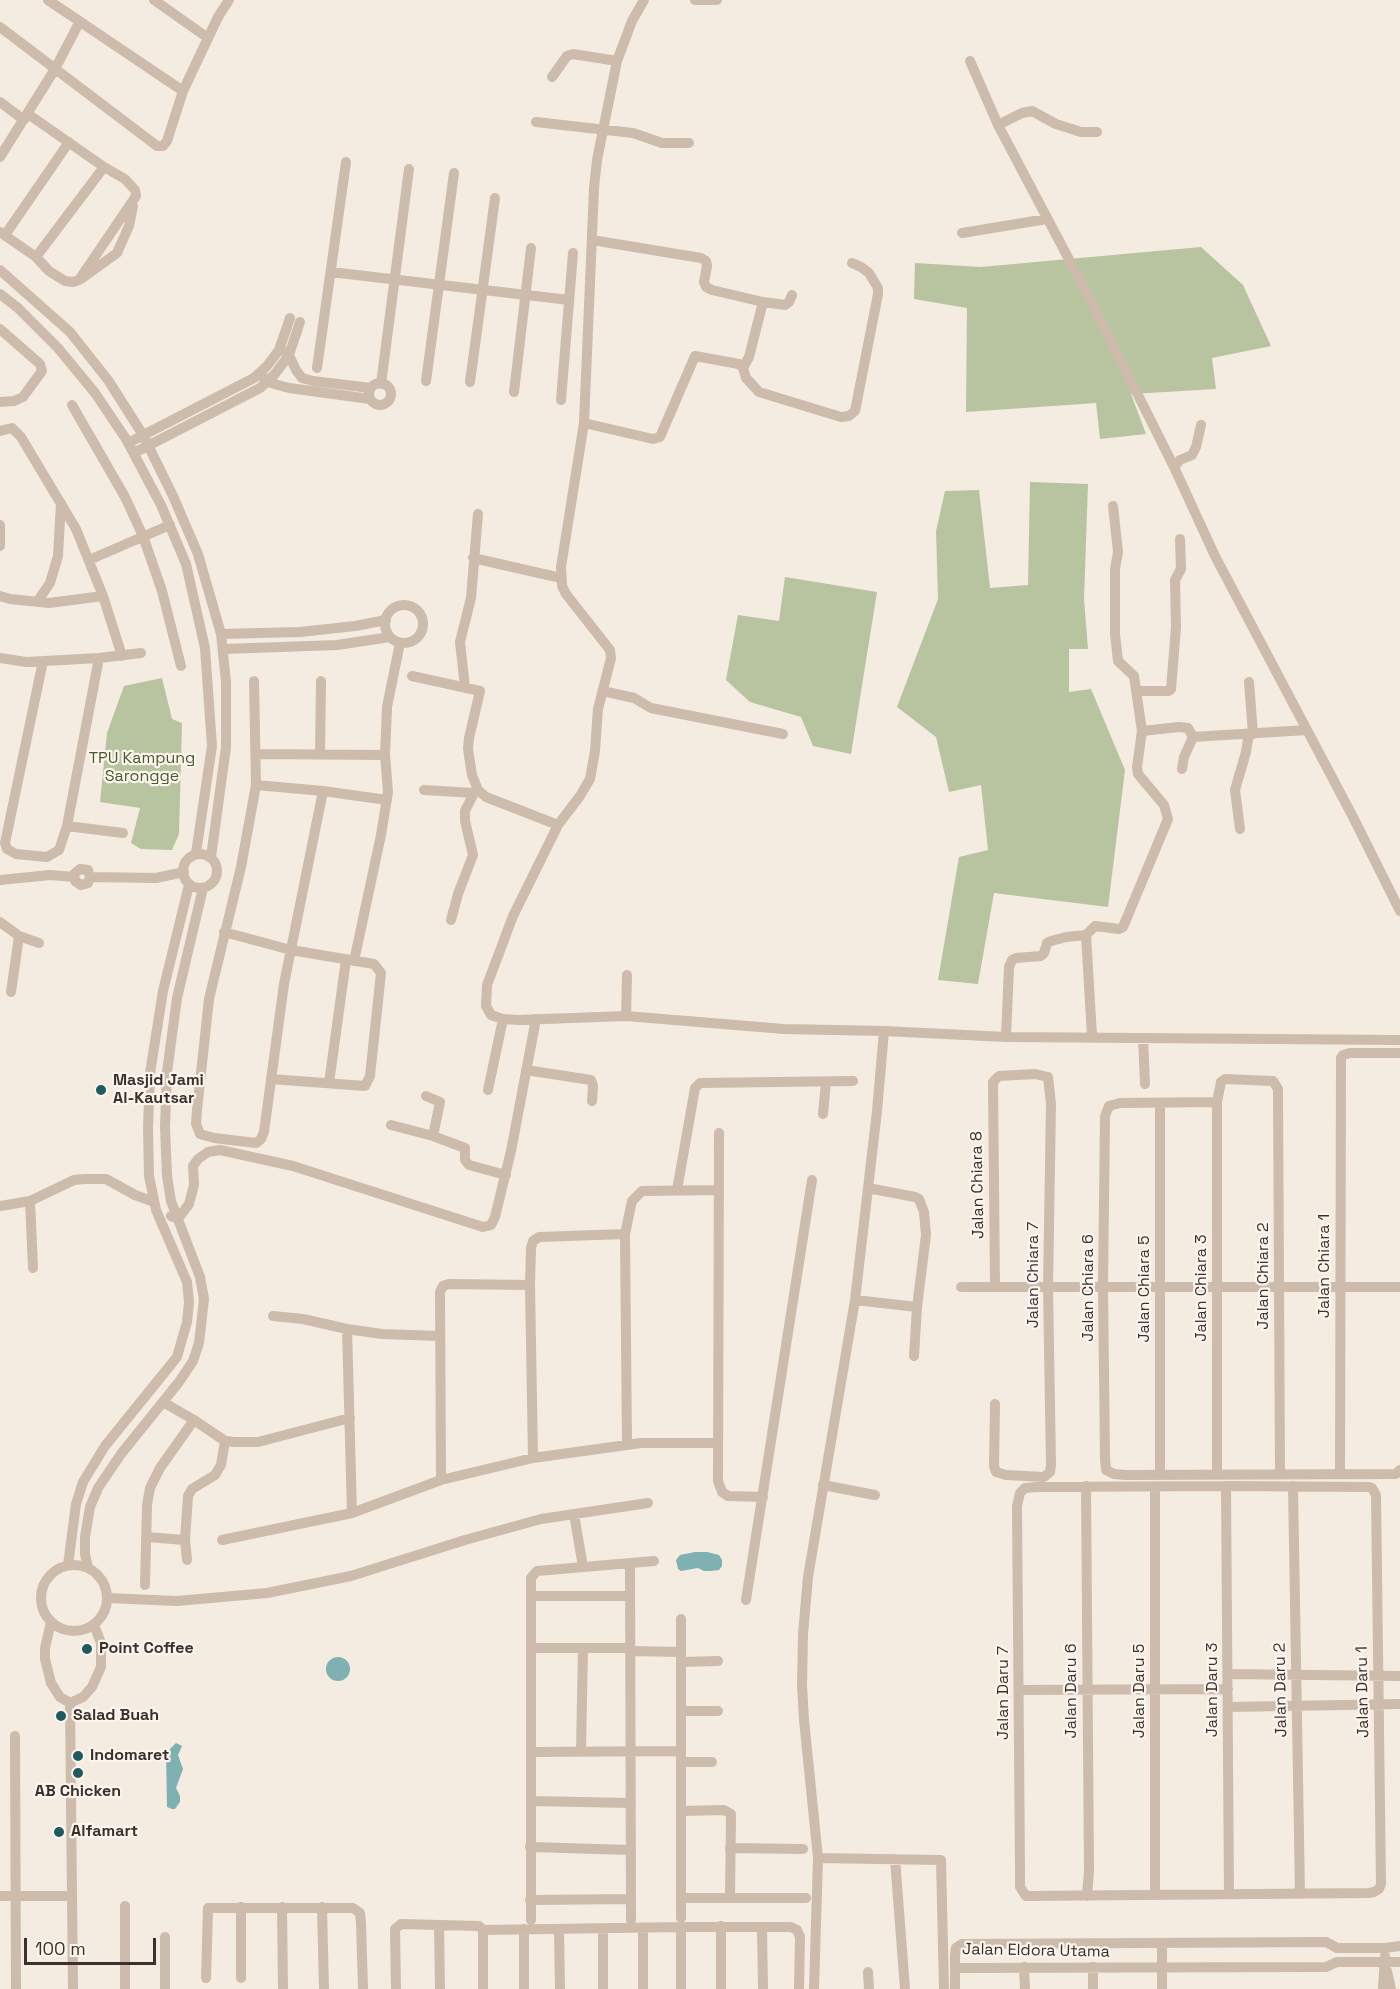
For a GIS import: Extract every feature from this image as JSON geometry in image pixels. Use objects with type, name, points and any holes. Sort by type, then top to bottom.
[{"type":"street","points":[[48,0],[60,4],[79,23],[183,91]]},
{"type":"street","points":[[154,0],[208,38]]},
{"type":"street","points":[[0,27],[157,146],[163,146],[167,141],[183,91],[229,0]]},
{"type":"street","points":[[644,0],[632,21],[616,61],[597,160],[584,423],[564,545],[561,578],[566,594],[610,650],[611,658],[598,709],[596,751],[590,779],[558,825],[513,916],[487,985],[486,1006],[491,1015],[503,1019],[626,1016],[784,1029],[884,1030],[1006,1037],[1400,1040]]},
{"type":"street","points":[[695,0],[717,0]]},
{"type":"street","points":[[0,157],[55,69],[79,23]]},
{"type":"street","points":[[552,77],[567,56],[573,54],[616,61]]},
{"type":"street","points":[[970,61],[998,124],[1177,464],[1215,556],[1400,911]]},
{"type":"street","points":[[0,102],[69,142],[125,179],[135,190],[136,196],[129,226],[117,254],[78,280],[65,281],[49,272],[36,257],[2,233],[69,142]]},
{"type":"street","points":[[998,124],[1022,112],[1032,111],[1056,124],[1081,132],[1097,132]]},
{"type":"street","points":[[536,123],[643,135],[662,142],[689,142]]},
{"type":"street","points":[[317,368],[346,162]]},
{"type":"street","points":[[36,257],[104,167]]},
{"type":"street","points":[[374,390],[394,280],[410,169]]},
{"type":"street","points":[[426,381],[454,173]]},
{"type":"street","points":[[470,382],[495,198]]},
{"type":"street","points":[[78,280],[134,202]]},
{"type":"street","points":[[962,233],[1047,219]]},
{"type":"street","points":[[592,240],[701,258],[706,261],[707,266],[704,282],[706,287],[712,290],[785,305],[792,295]]},
{"type":"street","points":[[514,392],[531,248]]},
{"type":"street","points":[[561,400],[573,253]]},
{"type":"street","points":[[584,423],[653,439],[660,436],[695,356],[739,364],[746,378],[759,392],[841,417],[849,416],[855,411],[878,294],[878,288],[869,273],[852,263]]},
{"type":"street","points":[[0,270],[70,332],[108,380],[146,440],[198,554],[221,634],[226,682],[226,747],[211,857]]},
{"type":"street","points":[[331,272],[569,300]]},
{"type":"street","points":[[0,294],[18,308],[58,348],[95,393],[128,442],[162,505],[186,564],[205,648],[212,746],[196,854]]},
{"type":"street","points":[[743,368],[749,357],[763,302]]},
{"type":"street","points":[[263,377],[284,352],[295,320]]},
{"type":"street","points":[[0,329],[42,368],[40,375],[23,397],[14,401],[0,402]]},
{"type":"street","points":[[284,352],[302,378],[374,390]]},
{"type":"street","points":[[134,453],[146,440],[254,378],[263,377],[290,388],[374,390]]},
{"type":"street","points":[[0,393],[14,401]]},
{"type":"street","points":[[72,405],[144,536],[162,591],[181,666]]},
{"type":"street","points":[[1177,464],[1192,455],[1197,447],[1201,425]]},
{"type":"street","points":[[0,431],[10,428],[21,437],[76,529],[122,656]]},
{"type":"street","points":[[128,442],[146,440]]},
{"type":"street","points":[[37,602],[50,583],[58,556],[61,503]]},
{"type":"street","points":[[1006,1037],[1009,967],[1012,960],[1041,956],[1047,943],[1066,937],[1086,935],[1095,926],[1119,929],[1123,927],[1168,819],[1164,805],[1138,774],[1142,731],[1134,676],[1118,661],[1114,602],[1118,552],[1113,506]]},
{"type":"street","points":[[465,687],[460,642],[471,598],[478,514]]},
{"type":"street","points":[[0,525],[0,546]]},
{"type":"street","points":[[89,560],[170,525]]},
{"type":"street","points":[[1136,691],[1169,691],[1172,689],[1176,627],[1175,580],[1181,569],[1180,539]]},
{"type":"street","points":[[473,558],[561,578]]},
{"type":"street","points":[[0,596],[49,603],[102,596]]},
{"type":"street","points":[[224,649],[301,647],[395,640],[411,641],[416,638],[422,628],[421,616],[413,608],[402,605],[391,610],[386,620],[386,629],[395,640],[387,707],[385,755],[387,800],[381,835],[350,960],[329,1083]]},
{"type":"street","points":[[221,634],[300,632],[386,620]]},
{"type":"street","points":[[300,632],[301,647]]},
{"type":"street","points":[[0,658],[26,662],[141,653]]},
{"type":"street","points":[[43,661],[5,843],[7,849],[16,854],[52,856],[59,850],[66,826],[99,658]]},
{"type":"street","points":[[412,676],[451,686],[478,689],[481,693],[471,727],[468,749],[476,792],[465,811],[465,821],[473,855],[451,920]]},
{"type":"street","points":[[254,681],[256,785],[241,867],[209,999],[196,1124],[200,1134],[256,1143],[264,1132],[274,1045],[323,791]]},
{"type":"street","points":[[320,754],[321,681]]},
{"type":"street","points":[[208,684],[226,682]]},
{"type":"street","points":[[1239,829],[1235,790],[1251,734],[1249,682]]},
{"type":"street","points":[[603,692],[634,698],[651,708],[783,734]]},
{"type":"street","points":[[1142,731],[1188,728],[1193,737]]},
{"type":"street","points":[[1193,737],[1307,730]]},
{"type":"street","points":[[1182,769],[1184,757],[1193,737]]},
{"type":"street","points":[[256,754],[385,755]]},
{"type":"street","points":[[256,785],[387,800]]},
{"type":"street","points":[[424,790],[476,792],[558,825]]},
{"type":"street","points":[[66,826],[123,833]]},
{"type":"street","points":[[88,1568],[84,1554],[84,1537],[90,1507],[98,1488],[120,1454],[193,1361],[203,1320],[204,1299],[200,1277],[176,1218],[167,1176],[165,1126],[167,1072],[177,998],[203,888],[215,880],[217,873],[217,866],[211,857],[196,854],[185,861],[183,877],[189,885],[203,888]]},
{"type":"street","points":[[0,880],[50,875],[74,877],[75,881],[81,885],[88,883],[90,878],[156,878],[184,873]]},
{"type":"street","points":[[68,1565],[76,1504],[83,1482],[105,1446],[177,1357],[187,1322],[189,1302],[187,1282],[155,1206],[150,1176],[148,1138],[150,1073],[163,991],[189,885]]},
{"type":"street","points":[[0,922],[19,936],[39,942]]},
{"type":"street","points":[[224,932],[291,950],[374,964],[381,973],[370,1076],[365,1086],[271,1079]]},
{"type":"street","points":[[1086,935],[1092,1036]]},
{"type":"street","points":[[11,992],[19,936]]},
{"type":"street","points":[[626,1016],[627,975]]},
{"type":"street","points":[[488,1090],[503,1019]]},
{"type":"street","points":[[176,1218],[186,1209],[191,1200],[194,1185],[193,1166],[202,1155],[217,1150],[293,1166],[483,1227],[490,1225],[495,1217],[506,1174],[536,1019]]},
{"type":"street","points":[[814,1989],[818,1858],[802,1685],[806,1593],[855,1299],[884,1030]]},
{"type":"street","points":[[1143,1038],[1145,1084]]},
{"type":"street","name":"Jalan Chiara 1","points":[[1340,1473],[1341,1058],[1342,1055],[1350,1053],[1400,1053]]},
{"type":"street","points":[[526,1070],[591,1080],[592,1101]]},
{"type":"street","name":"Jalan Chiara 7","points":[[993,1082],[999,1076],[1035,1074],[1048,1077],[1051,1104],[1048,1287],[1051,1465],[1050,1472],[1044,1477],[1006,1475],[996,1472],[994,1466],[995,1404]]},
{"type":"street","name":"Jalan Chiara 2","points":[[1217,1102],[1221,1082],[1225,1080],[1273,1080],[1278,1089],[1280,1473]]},
{"type":"street","points":[[677,1190],[695,1088],[700,1083],[853,1081]]},
{"type":"street","points":[[822,1114],[826,1082]]},
{"type":"street","name":"Jalan Chiara 8","points":[[993,1082],[995,1287]]},
{"type":"street","points":[[426,1096],[440,1102],[434,1136]]},
{"type":"street","points":[[1160,1104],[1217,1102]]},
{"type":"street","name":"Jalan Chiara 3","points":[[1217,1102],[1217,1475]]},
{"type":"street","name":"Jalan Chiara 6","points":[[1160,1104],[1120,1103],[1108,1106],[1105,1116],[1103,1287],[1106,1470],[1114,1474],[1160,1475]]},
{"type":"street","name":"Jalan Chiara 5","points":[[1160,1104],[1160,1475]]},
{"type":"street","points":[[391,1125],[434,1136],[465,1148],[465,1160],[469,1165],[506,1174]]},
{"type":"street","points":[[719,1132],[718,1481],[722,1492],[728,1496],[763,1497]]},
{"type":"street","points":[[0,1206],[30,1201],[74,1180],[106,1179],[176,1218]]},
{"type":"street","points":[[746,1600],[812,1180]]},
{"type":"street","points":[[868,1188],[915,1197],[919,1199],[924,1212],[926,1235],[917,1307],[914,1356]]},
{"type":"street","points":[[627,1445],[625,1234],[632,1201],[642,1191],[719,1190]]},
{"type":"street","points":[[30,1201],[33,1268]]},
{"type":"street","points":[[533,1458],[530,1285],[533,1241],[539,1237],[625,1234]]},
{"type":"street","points":[[441,1480],[440,1292],[443,1286],[449,1284],[530,1285]]},
{"type":"street","points":[[961,1287],[1400,1287]]},
{"type":"street","points":[[855,1299],[917,1307]]},
{"type":"street","points":[[273,1316],[303,1319],[346,1329],[404,1336],[439,1336]]},
{"type":"street","points":[[346,1329],[352,1513]]},
{"type":"street","points":[[163,1402],[225,1441],[258,1442],[350,1418]]},
{"type":"street","points":[[145,1585],[150,1488],[160,1468],[194,1420]]},
{"type":"street","points":[[187,1560],[185,1540],[188,1496],[192,1489],[215,1475],[221,1465],[225,1441]]},
{"type":"street","points":[[222,1540],[352,1513],[441,1480],[533,1458],[627,1445],[718,1443]]},
{"type":"street","points":[[1160,1475],[1396,1474],[1400,1470]]},
{"type":"street","points":[[823,1485],[875,1495]]},
{"type":"street","points":[[1086,1486],[1293,1486]]},
{"type":"street","name":"Jalan Daru 7","points":[[1086,1486],[1025,1488],[1020,1493],[1017,1506],[1020,1870],[1023,1892],[1026,1896],[1087,1896]]},
{"type":"street","name":"Jalan Daru 6","points":[[1086,1486],[1089,1871],[1087,1896]]},
{"type":"street","name":"Jalan Daru 3","points":[[1227,1486],[1229,1894]]},
{"type":"street","name":"Jalan Daru 1","points":[[1293,1486],[1369,1487],[1376,1495],[1381,1884],[1374,1893],[1300,1894]]},
{"type":"street","name":"Jalan Daru 2","points":[[1293,1486],[1300,1894]]},
{"type":"street","name":"Jalan Daru 5","points":[[1155,1487],[1155,1895]]},
{"type":"street","points":[[108,1598],[177,1600],[267,1593],[351,1576],[541,1518],[648,1503]]},
{"type":"street","points":[[574,1514],[583,1567]]},
{"type":"street","points":[[147,1537],[185,1540]]},
{"type":"street","points":[[524,1989],[530,1899],[531,1578],[537,1571],[654,1561]]},
{"type":"street","points":[[78,1564],[88,1568],[102,1580],[108,1598],[104,1613],[94,1625],[76,1631],[58,1628],[51,1622],[42,1607],[42,1590],[51,1574],[68,1565],[78,1564]]},
{"type":"street","points":[[630,1564],[631,1920]]},
{"type":"street","points":[[531,1596],[630,1596]]},
{"type":"street","points":[[681,1618],[681,1989]]},
{"type":"street","points":[[51,1622],[45,1659],[51,1683],[60,1697],[70,1703]]},
{"type":"street","points":[[70,1703],[83,1697],[92,1687],[102,1667],[102,1643],[94,1625]]},
{"type":"street","points":[[531,1648],[631,1650],[718,1661]]},
{"type":"street","points":[[581,1751],[583,1648]]},
{"type":"street","points":[[1227,1674],[1400,1676]]},
{"type":"street","points":[[1019,1690],[1228,1689]]},
{"type":"street","points":[[70,1703],[73,1989]]},
{"type":"street","points":[[1228,1707],[1400,1704]]},
{"type":"street","points":[[681,1711],[718,1711]]},
{"type":"street","points":[[15,1736],[16,1989]]},
{"type":"street","points":[[532,1752],[631,1751],[712,1762]]},
{"type":"street","points":[[531,1801],[631,1803]]},
{"type":"street","points":[[682,1811],[728,1811],[731,1818],[730,1898]]},
{"type":"street","points":[[530,1847],[631,1850]]},
{"type":"street","points":[[730,1848],[803,1849]]},
{"type":"street","points":[[818,1858],[941,1860],[944,1989]]},
{"type":"street","points":[[895,1859],[905,1989]]},
{"type":"street","points":[[1087,1896],[1300,1894]]},
{"type":"street","points":[[0,1896],[72,1896]]},
{"type":"street","points":[[681,1898],[806,1898]]},
{"type":"street","points":[[530,1899],[631,1899]]},
{"type":"street","points":[[125,1906],[125,1989]]},
{"type":"street","points":[[206,1983],[207,1911],[211,1907],[353,1908],[360,1913],[363,1989]]},
{"type":"street","points":[[241,1907],[242,1983]]},
{"type":"street","points":[[282,1907],[283,1989]]},
{"type":"street","points":[[322,1907],[324,1989]]},
{"type":"street","points":[[396,1989],[395,1929],[401,1924],[478,1926],[483,1930],[527,1925],[559,1929],[643,1929],[681,1923],[791,1927],[797,1930],[800,1936],[799,1989]]},
{"type":"street","points":[[439,1925],[440,1989]]},
{"type":"street","points":[[721,1926],[721,1989]]},
{"type":"street","points":[[762,1927],[763,1989]]},
{"type":"street","points":[[559,1929],[560,1989]]},
{"type":"street","points":[[603,1929],[603,1989]]},
{"type":"street","points":[[643,1929],[643,1989]]},
{"type":"street","points":[[483,1930],[483,1989]]},
{"type":"street","points":[[165,1937],[165,1989]]},
{"type":"street","name":"Jalan Eldora Utama","points":[[1400,1946],[1337,1948],[1326,1942],[962,1944],[956,1948],[955,1968],[1326,1967],[1337,1962],[1400,1962]]},
{"type":"street","points":[[1162,1943],[1162,1989]]},
{"type":"street","points":[[1337,1948],[1337,1962]]},
{"type":"street","points":[[1383,1989],[1385,1948]]},
{"type":"street","points":[[1385,1962],[1391,1989]]},
{"type":"street","points":[[1094,1967],[1094,1989]]},
{"type":"street","points":[[955,1968],[955,1989]]},
{"type":"street","points":[[1024,1968],[1025,1989]]},
{"type":"street","points":[[868,1972],[869,1989]]},
{"type":"green space","points":[[1201,247],[1243,285],[1271,346],[1212,358],[1216,389],[1131,394],[1146,434],[1100,439],[1096,403],[966,412],[967,308],[914,299],[915,263],[981,267]]},
{"type":"green space","points":[[1030,482],[1088,484],[1084,599],[1088,649],[1069,649],[1069,692],[1091,689],[1125,770],[1108,907],[994,893],[978,984],[938,980],[959,857],[988,850],[981,785],[949,792],[936,737],[897,707],[938,599],[936,531],[945,491],[979,490],[990,588],[1028,585]]},
{"type":"green space","points":[[785,577],[877,592],[851,754],[813,746],[801,717],[750,702],[726,680],[738,615],[779,621]]},
{"type":"green space","name":"TPU Kampung Sarongge","points":[[162,678],[172,719],[182,723],[179,834],[172,850],[141,849],[131,843],[140,808],[100,802],[107,733],[124,686]]},
{"type":"water","points":[[695,1552],[719,1555],[722,1566],[719,1570],[711,1571],[698,1568],[681,1571],[678,1569],[676,1560],[680,1555]]},
{"type":"water","points":[[338,1657],[346,1661],[350,1669],[346,1677],[338,1681],[330,1677],[326,1669],[330,1661]]},
{"type":"water","points":[[176,1743],[182,1746],[178,1755],[183,1769],[176,1788],[180,1802],[175,1809],[172,1809],[167,1807],[166,1753]]},
{"type":"place","name":"Masjid Jami Al-Kautsar","points":[[101,1090]]},
{"type":"place","name":"Point Coffee","points":[[87,1649]]},
{"type":"place","name":"Salad Buah","points":[[61,1716]]},
{"type":"place","name":"Indomaret","points":[[78,1756]]},
{"type":"place","name":"AB Chicken","points":[[78,1773]]},
{"type":"place","name":"Alfamart","points":[[59,1832]]}]
